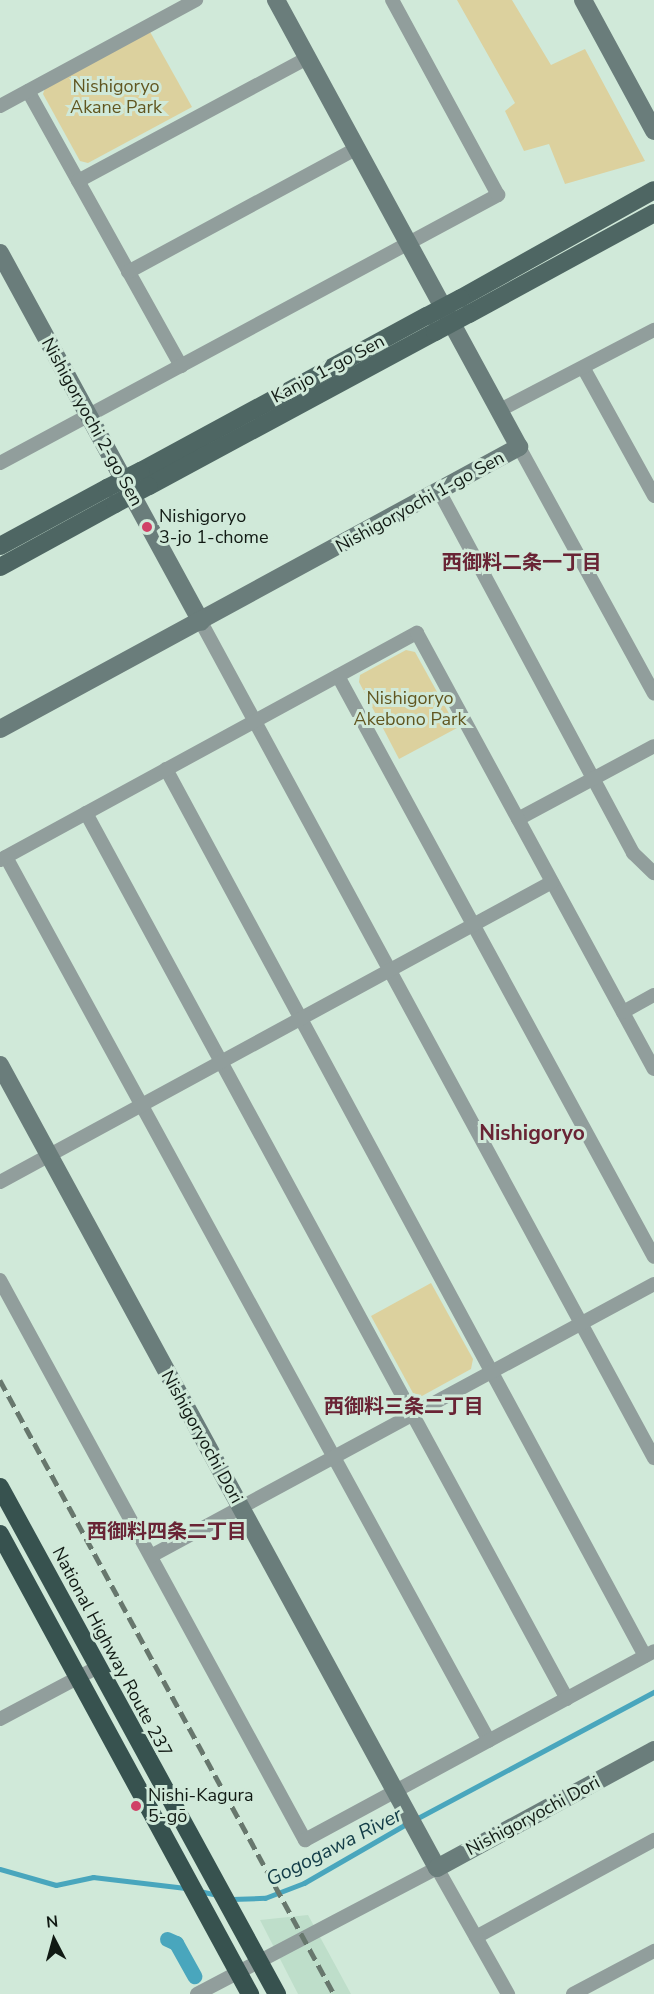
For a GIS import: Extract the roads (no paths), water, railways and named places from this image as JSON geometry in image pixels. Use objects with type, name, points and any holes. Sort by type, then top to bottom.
[{"type":"highway","name":"National Highway Route 237","points":[[0,1487],[96,1668],[277,1994]]},
{"type":"highway","points":[[0,1534],[182,1873],[250,1994]]},
{"type":"main road","name":"Kanjo 1-go Sen","points":[[465,306],[654,190]]},
{"type":"main road","name":"Kanjo 1-go Sen","points":[[0,546],[111,496],[465,306],[654,213]]},
{"type":"main road","name":"Kanjo 1-go Sen","points":[[0,567],[111,496]]},
{"type":"street","points":[[0,106],[196,0]]},
{"type":"street","name":"Nishigoryochi 1-go Sen","points":[[0,729],[201,622],[519,447],[276,0]]},
{"type":"street","points":[[0,463],[498,195],[392,0]]},
{"type":"street","points":[[583,0],[654,131]]},
{"type":"street","points":[[78,181],[307,58]]},
{"type":"street","points":[[28,91],[181,366]]},
{"type":"street","points":[[128,272],[357,148]]},
{"type":"street","name":"Nishigoryochi 2-go Sen","points":[[0,253],[201,622]]},
{"type":"street","points":[[500,410],[585,369],[654,330]]},
{"type":"street","points":[[585,369],[654,496]]},
{"type":"street","points":[[519,447],[654,694]]},
{"type":"street","points":[[438,491],[633,853],[654,873]]},
{"type":"street","points":[[201,622],[653,1455]]},
{"type":"street","points":[[489,1741],[141,1105],[3,859],[417,633],[654,1069]]},
{"type":"street","points":[[338,676],[654,1257]]},
{"type":"street","points":[[518,819],[654,746]]},
{"type":"street","points":[[0,1280],[305,1840],[399,1800],[489,1741],[650,1653],[492,1372],[166,769]]},
{"type":"street","points":[[86,813],[567,1699]]},
{"type":"street","points":[[0,1182],[552,882]]},
{"type":"street","points":[[623,1012],[654,995]]},
{"type":"street","name":"Nishigoryochi Dori","points":[[0,1065],[438,1868],[654,1750]]},
{"type":"street","points":[[151,1556],[654,1284]]},
{"type":"street","points":[[0,1719],[96,1668]]},
{"type":"street","points":[[476,1937],[654,1840]]},
{"type":"street","points":[[197,1994],[438,1868],[508,1994]]},
{"type":"street","points":[[573,1994],[654,1951]]},
{"type":"waterway","name":"Gogogawa River","points":[[416,1819],[654,1692]]},
{"type":"waterway","name":"Gogogawa River","points":[[232,1899],[265,1898],[304,1883],[408,1823]]},
{"type":"waterway","name":"Gogogawa River","points":[[0,1869],[56,1885],[93,1877],[185,1888]]},
{"type":"waterway","name":"Gogogawa River","points":[[199,1891],[218,1895]]},
{"type":"waterway","points":[[167,1939],[176,1943],[194,1976]]},
{"type":"railway","points":[[0,1380],[334,1994]]},
{"type":"place","name":"Nishigoryo 3-jo 1-chome","points":[[147,527]]},
{"type":"place","name":"Nishi-Kagura 5-gō","points":[[136,1806]]},
{"type":"district","name":"西御料二条一丁目","points":[[522,562]]},
{"type":"district","name":"Nishigoryo","points":[[532,1133]]},
{"type":"district","name":"西御料三条二丁目","points":[[404,1406]]},
{"type":"district","name":"西御料四条二丁目","points":[[167,1531]]},
{"type":"park label","name":"Nishigoryo Akane Park","points":[[116,97]]},
{"type":"park label","name":"Nishigoryo Akebono Park","points":[[410,709]]}]
